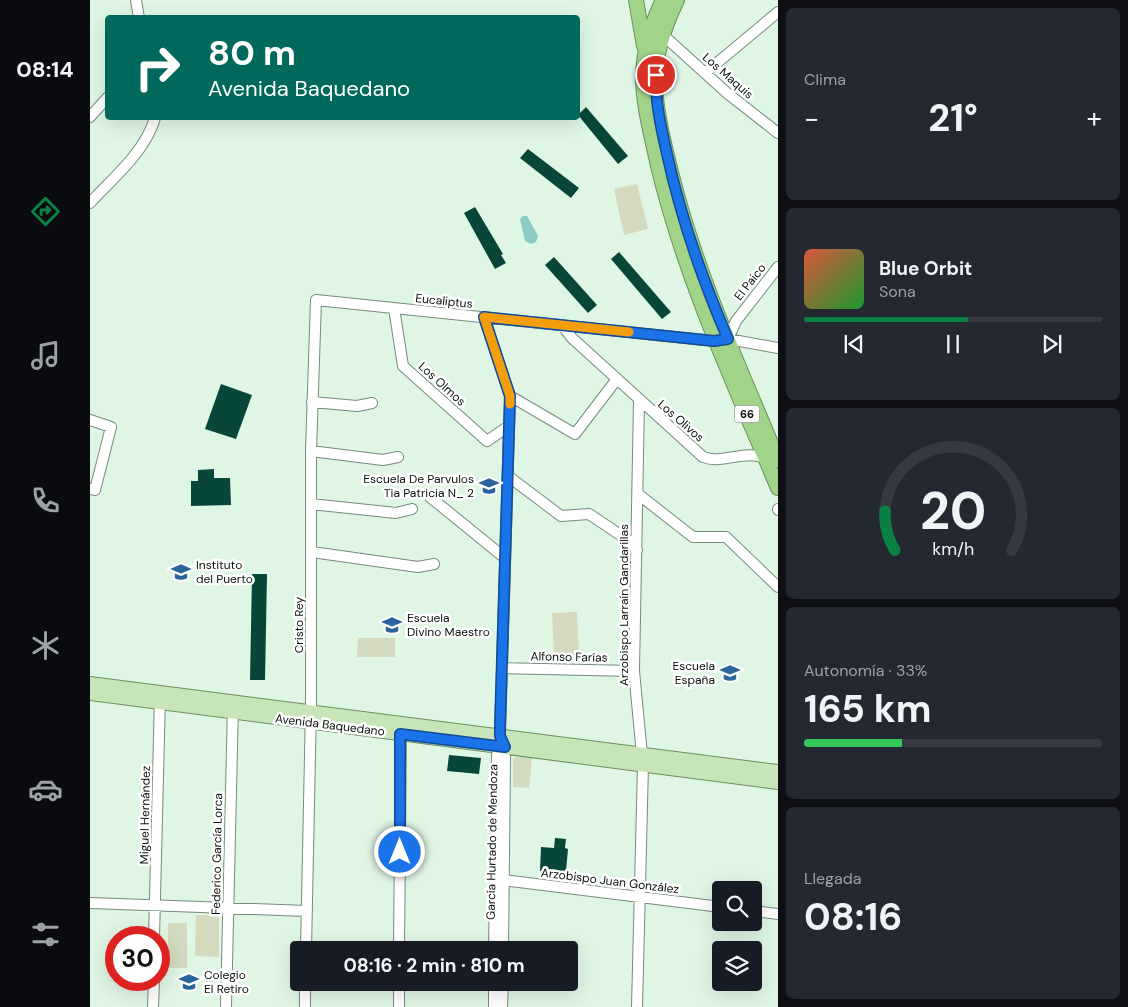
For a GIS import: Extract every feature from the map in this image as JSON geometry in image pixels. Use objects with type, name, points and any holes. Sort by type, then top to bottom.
[{"type":"highway","points":[[636,0],[645,55]]},
{"type":"highway","name":"66","points":[[663,0],[652,24],[645,55],[644,88],[662,180],[684,256],[772,459],[778,488]]},
{"type":"highway","name":"66","points":[[677,0],[663,34],[657,61],[655,88],[663,137],[690,239],[721,340]]},
{"type":"main road","name":"Avenida Baquedano","points":[[90,683],[160,697],[501,743],[643,759],[778,771]]},
{"type":"main road","name":"Avenida Baquedano","points":[[90,694],[160,697]]},
{"type":"main road","name":"Avenida Baquedano","points":[[643,759],[778,783]]},
{"type":"street","points":[[136,0],[138,15]]},
{"type":"street","points":[[705,73],[778,12]]},
{"type":"street","name":"Los Maquis","points":[[663,34],[705,73],[778,133]]},
{"type":"street","points":[[90,117],[105,100]]},
{"type":"street","points":[[90,203],[139,150],[150,132],[153,120]]},
{"type":"street","name":"El Paico","points":[[721,340],[778,267]]},
{"type":"street","name":"Eucaliptus","points":[[316,300],[721,340],[778,348]]},
{"type":"street","name":"Cristo Rey","points":[[306,941],[311,717],[311,451],[316,300]]},
{"type":"street","name":"Los Olmos","points":[[394,308],[403,366],[487,441],[509,426]]},
{"type":"street","name":"García Hurtado de Mendoza","points":[[484,317],[510,396],[502,668],[499,880],[495,941]]},
{"type":"street","points":[[562,325],[572,338],[639,401]]},
{"type":"street","points":[[510,396],[575,434],[617,379]]},
{"type":"street","name":"Los Olivos","points":[[639,401],[703,457],[712,460],[753,454],[772,459]]},
{"type":"street","name":"Arzobispo Larraín Gandarillas","points":[[637,1007],[643,759],[634,671],[639,401]]},
{"type":"street","points":[[312,402],[357,406],[372,403]]},
{"type":"street","points":[[90,420],[111,427],[92,490]]},
{"type":"street","points":[[311,451],[383,460],[398,457]]},
{"type":"street","points":[[508,476],[561,516],[589,514],[628,540],[637,550]]},
{"type":"street","points":[[638,494],[694,537],[726,537],[778,586]]},
{"type":"street","points":[[430,497],[506,558]]},
{"type":"street","points":[[311,504],[396,513],[412,509]]},
{"type":"street","points":[[312,552],[418,566],[434,564]]},
{"type":"street","name":"Alfonso Farías","points":[[502,668],[634,671]]},
{"type":"street","name":"Miguel Hernández","points":[[154,926],[160,697]]},
{"type":"street","name":"Federico García Lorca","points":[[226,1007],[233,707]]},
{"type":"street","points":[[399,941],[401,728]]},
{"type":"street","name":"García Hurtado de Mendoza","points":[[499,880],[502,941]]},
{"type":"street","name":"Arzobispo Juan González","points":[[499,880],[712,906]]},
{"type":"street","points":[[90,904],[307,911]]},
{"type":"street","points":[[762,912],[778,914]]},
{"type":"street","points":[[153,1007],[154,991]]},
{"type":"street","points":[[305,1007],[306,991]]},
{"type":"street","points":[[399,991],[399,1007]]},
{"type":"street","points":[[494,991],[494,1007]]},
{"type":"street","points":[[502,991],[502,1007]]},
{"type":"green space","points":[[637,184],[648,229],[624,235],[614,189]]},
{"type":"green space","points":[[577,612],[579,655],[554,655],[552,613]]},
{"type":"green space","points":[[358,638],[395,638],[395,657],[357,657]]},
{"type":"green space","points":[[518,757],[532,758],[529,788],[513,787],[513,759]]},
{"type":"green space","points":[[196,915],[219,915],[219,957],[195,956]]},
{"type":"green space","points":[[168,923],[187,923],[187,968],[170,968],[170,926],[168,926]]},
{"type":"water","points":[[523,216],[527,216],[538,236],[536,242],[531,244],[525,241],[520,219]]},
{"type":"building","points":[[586,107],[628,156],[618,164],[580,117],[580,113]]},
{"type":"building","points":[[528,149],[579,188],[571,198],[520,158]]},
{"type":"building","points":[[475,207],[503,254],[501,255],[506,263],[495,269],[464,213]]},
{"type":"building","points":[[619,252],[671,312],[662,319],[611,259]]},
{"type":"building","points":[[554,257],[597,305],[588,313],[545,265]]},
{"type":"building","points":[[221,384],[252,395],[236,439],[205,429]]},
{"type":"building","points":[[214,469],[214,478],[230,478],[231,505],[191,506],[191,481],[198,481],[198,470]]},
{"type":"building","points":[[252,574],[267,574],[265,680],[250,680]]},
{"type":"building","points":[[449,755],[481,758],[479,774],[447,771]]},
{"type":"building","points":[[555,838],[566,839],[565,848],[568,849],[566,871],[540,871],[541,847],[554,848]]},
{"type":"slow traffic","points":[[510,404],[510,396],[484,317],[629,332]]},
{"type":"place","name":"Escuela De Parvulos Tia Patricia N_ 2","points":[[489,486]]},
{"type":"place","name":"Instituto del Puerto","points":[[181,572]]},
{"type":"place","name":"Escuela Divino Maestro","points":[[392,625]]},
{"type":"place","name":"Escuela España","points":[[730,673]]},
{"type":"place","name":"Colegio El Retiro","points":[[189,982]]},
{"type":"route","points":[[400,852],[400,734],[505,747],[500,736],[500,726],[510,396],[484,317],[714,341],[728,339],[705,282],[677,196],[663,137],[655,88],[656,75]]}]
